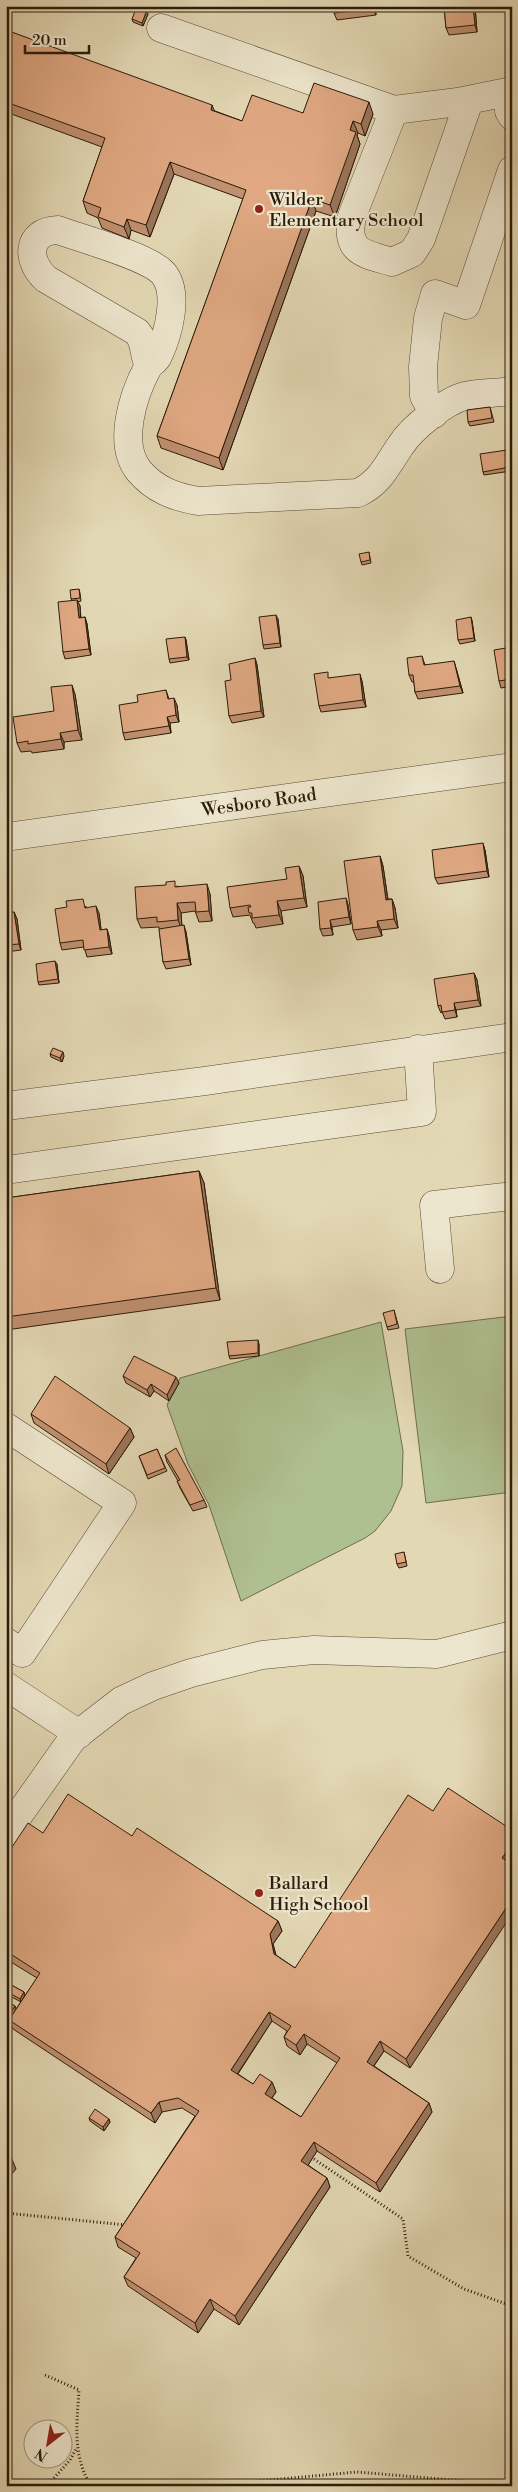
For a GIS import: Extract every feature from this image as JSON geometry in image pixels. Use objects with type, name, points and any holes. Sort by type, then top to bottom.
[{"type":"street","points":[[161,28],[394,110],[463,101],[510,100]]},
{"type":"street","points":[[394,110],[352,216],[349,229],[351,242],[357,250],[392,262],[412,253],[421,239],[463,101]]},
{"type":"street","points":[[434,414],[424,396],[422,367],[428,318],[435,294],[466,305],[512,170]]},
{"type":"street","points":[[149,366],[143,354],[144,341],[137,332],[46,279],[36,269],[32,258],[33,246],[40,236],[48,230],[58,230],[147,262],[164,275],[172,294],[172,305],[157,358],[149,366],[129,421],[128,449],[136,468],[150,482],[169,494],[198,501],[358,493],[375,483],[388,468],[402,443],[434,414],[464,396],[512,392]]},
{"type":"street","name":"Wesboro Road","points":[[6,837],[512,768]]},
{"type":"street","points":[[6,1106],[206,1081],[418,1049],[512,1037]]},
{"type":"street","points":[[6,1170],[422,1112],[418,1049]]},
{"type":"street","points":[[440,1269],[434,1205],[512,1196]]},
{"type":"street","points":[[6,1427],[122,1503],[22,1653],[6,1642]]},
{"type":"street","points":[[6,1833],[65,1748],[79,1734],[121,1701],[181,1676],[262,1655],[314,1650],[437,1654],[512,1635]]},
{"type":"street","points":[[6,1686],[79,1734]]},
{"type":"path","points":[[314,2159],[403,2219],[408,2256],[464,2289],[512,2306]]},
{"type":"path","points":[[6,2213],[134,2226]]},
{"type":"path","points":[[45,2375],[79,2390],[76,2448],[81,2466],[91,2486]]},
{"type":"path","points":[[47,2486],[70,2460],[76,2448]]},
{"type":"path","points":[[204,2486],[357,2472],[512,2485]]},
{"type":"green space","points":[[512,1316],[512,1492],[426,1503],[405,1329]]},
{"type":"green space","points":[[381,1322],[403,1451],[402,1486],[391,1511],[375,1531],[365,1538],[241,1601],[209,1505],[188,1464],[167,1405],[180,1378]]},
{"type":"building","points":[[137,6],[147,10],[142,23],[132,19]]},
{"type":"building","points":[[334,6],[373,6],[373,9],[334,13]]},
{"type":"building","points":[[444,6],[473,6],[475,25],[446,28]]},
{"type":"building","points":[[6,30],[212,105],[211,110],[242,121],[252,95],[303,113],[314,83],[369,102],[361,124],[353,121],[350,130],[356,132],[330,205],[312,199],[219,458],[157,436],[246,190],[170,162],[146,225],[127,219],[124,227],[98,217],[101,208],[83,201],[105,138],[6,102]]},
{"type":"building","points":[[490,407],[492,418],[468,422],[467,410]]},
{"type":"building","points":[[507,450],[510,467],[483,472],[480,454]]},
{"type":"building","points":[[369,552],[370,560],[361,562],[359,554]]},
{"type":"building","points":[[79,589],[80,598],[71,599],[70,590]]},
{"type":"building","points":[[77,600],[79,618],[85,617],[89,649],[63,652],[58,602]]},
{"type":"building","points":[[276,615],[280,643],[263,645],[259,617]]},
{"type":"building","points":[[471,617],[474,638],[458,640],[456,620]]},
{"type":"building","points":[[185,637],[187,657],[169,659],[166,639]]},
{"type":"building","points":[[512,647],[512,679],[499,681],[494,650]]},
{"type":"building","points":[[422,656],[424,665],[454,661],[460,686],[415,692],[413,675],[409,675],[407,658]]},
{"type":"building","points":[[255,658],[261,711],[229,716],[225,681],[231,680],[229,664]]},
{"type":"building","points":[[328,672],[328,678],[360,674],[363,700],[319,706],[314,674]]},
{"type":"building","points":[[72,685],[78,730],[60,733],[61,739],[28,744],[28,741],[17,743],[13,717],[54,711],[51,687]]},
{"type":"building","points":[[166,690],[168,699],[174,698],[176,715],[167,717],[169,726],[123,733],[119,705],[138,702],[137,695]]},
{"type":"building","points":[[483,843],[487,871],[435,878],[432,850]]},
{"type":"building","points":[[380,856],[386,900],[392,899],[394,919],[377,921],[378,927],[353,930],[344,861]]},
{"type":"building","points":[[299,866],[304,898],[277,901],[279,915],[252,918],[252,913],[249,913],[248,907],[251,907],[250,905],[230,908],[227,887],[287,879],[285,868]]},
{"type":"building","points":[[175,881],[175,887],[207,884],[209,911],[196,912],[195,902],[177,903],[178,920],[157,922],[157,917],[137,919],[135,887],[166,885],[166,882]]},
{"type":"building","points":[[346,898],[349,917],[330,920],[331,928],[320,929],[318,902]]},
{"type":"building","points":[[83,899],[85,908],[96,906],[100,930],[107,929],[109,947],[84,950],[83,940],[60,943],[55,909],[67,907],[66,901]]},
{"type":"building","points":[[14,912],[19,944],[6,945],[6,913]]},
{"type":"building","points":[[184,925],[189,959],[163,962],[159,929]]},
{"type":"building","points":[[55,961],[58,979],[38,982],[36,964]]},
{"type":"building","points":[[474,973],[478,1000],[454,1003],[455,1010],[442,1012],[441,1005],[438,1006],[434,979]]},
{"type":"building","points":[[53,1048],[63,1052],[60,1058],[50,1054]]},
{"type":"building","points":[[199,1171],[216,1288],[6,1317],[6,1198]]},
{"type":"building","points":[[394,1310],[397,1324],[387,1327],[383,1313]]},
{"type":"building","points":[[258,1340],[258,1353],[229,1356],[227,1342]]},
{"type":"building","points":[[134,1356],[176,1377],[167,1395],[151,1384],[147,1390],[123,1376]]},
{"type":"building","points":[[55,1376],[130,1428],[106,1464],[31,1414]]},
{"type":"building","points":[[176,1448],[204,1500],[190,1505],[177,1481],[180,1480],[165,1455]]},
{"type":"building","points":[[157,1449],[165,1468],[147,1475],[139,1456]]},
{"type":"building","points":[[404,1552],[406,1562],[397,1564],[395,1554]]},
{"type":"building","points":[[448,1788],[512,1830],[512,1844],[502,1858],[512,1864],[512,1899],[406,2059],[380,2041],[367,2062],[429,2103],[376,2183],[314,2142],[301,2161],[327,2178],[235,2316],[210,2299],[195,2323],[124,2277],[140,2253],[115,2237],[199,2111],[178,2098],[159,2102],[151,2113],[9,2020],[40,1973],[6,1951],[6,1856],[28,1823],[43,1833],[68,1794],[132,1836],[137,1828],[278,1921],[270,1934],[274,1954],[295,1968],[408,1795],[433,1811]],"holes":[[[269,2012],[291,2026],[284,2037],[296,2045],[304,2034],[340,2058],[301,2117],[265,2094],[272,2082],[260,2074],[253,2084],[231,2070]]]},
{"type":"building","points":[[6,1982],[24,1992],[20,1999],[6,1991]]},
{"type":"building","points":[[6,2001],[15,2006],[11,2012],[6,2010]]},
{"type":"building","points":[[95,2109],[109,2119],[103,2127],[89,2118]]},
{"type":"building","points":[[6,2157],[12,2159],[6,2167]]},
{"type":"place","name":"Wilder Elementary School","points":[[259,209]]},
{"type":"place","name":"Ballard High School","points":[[259,1893]]}]
